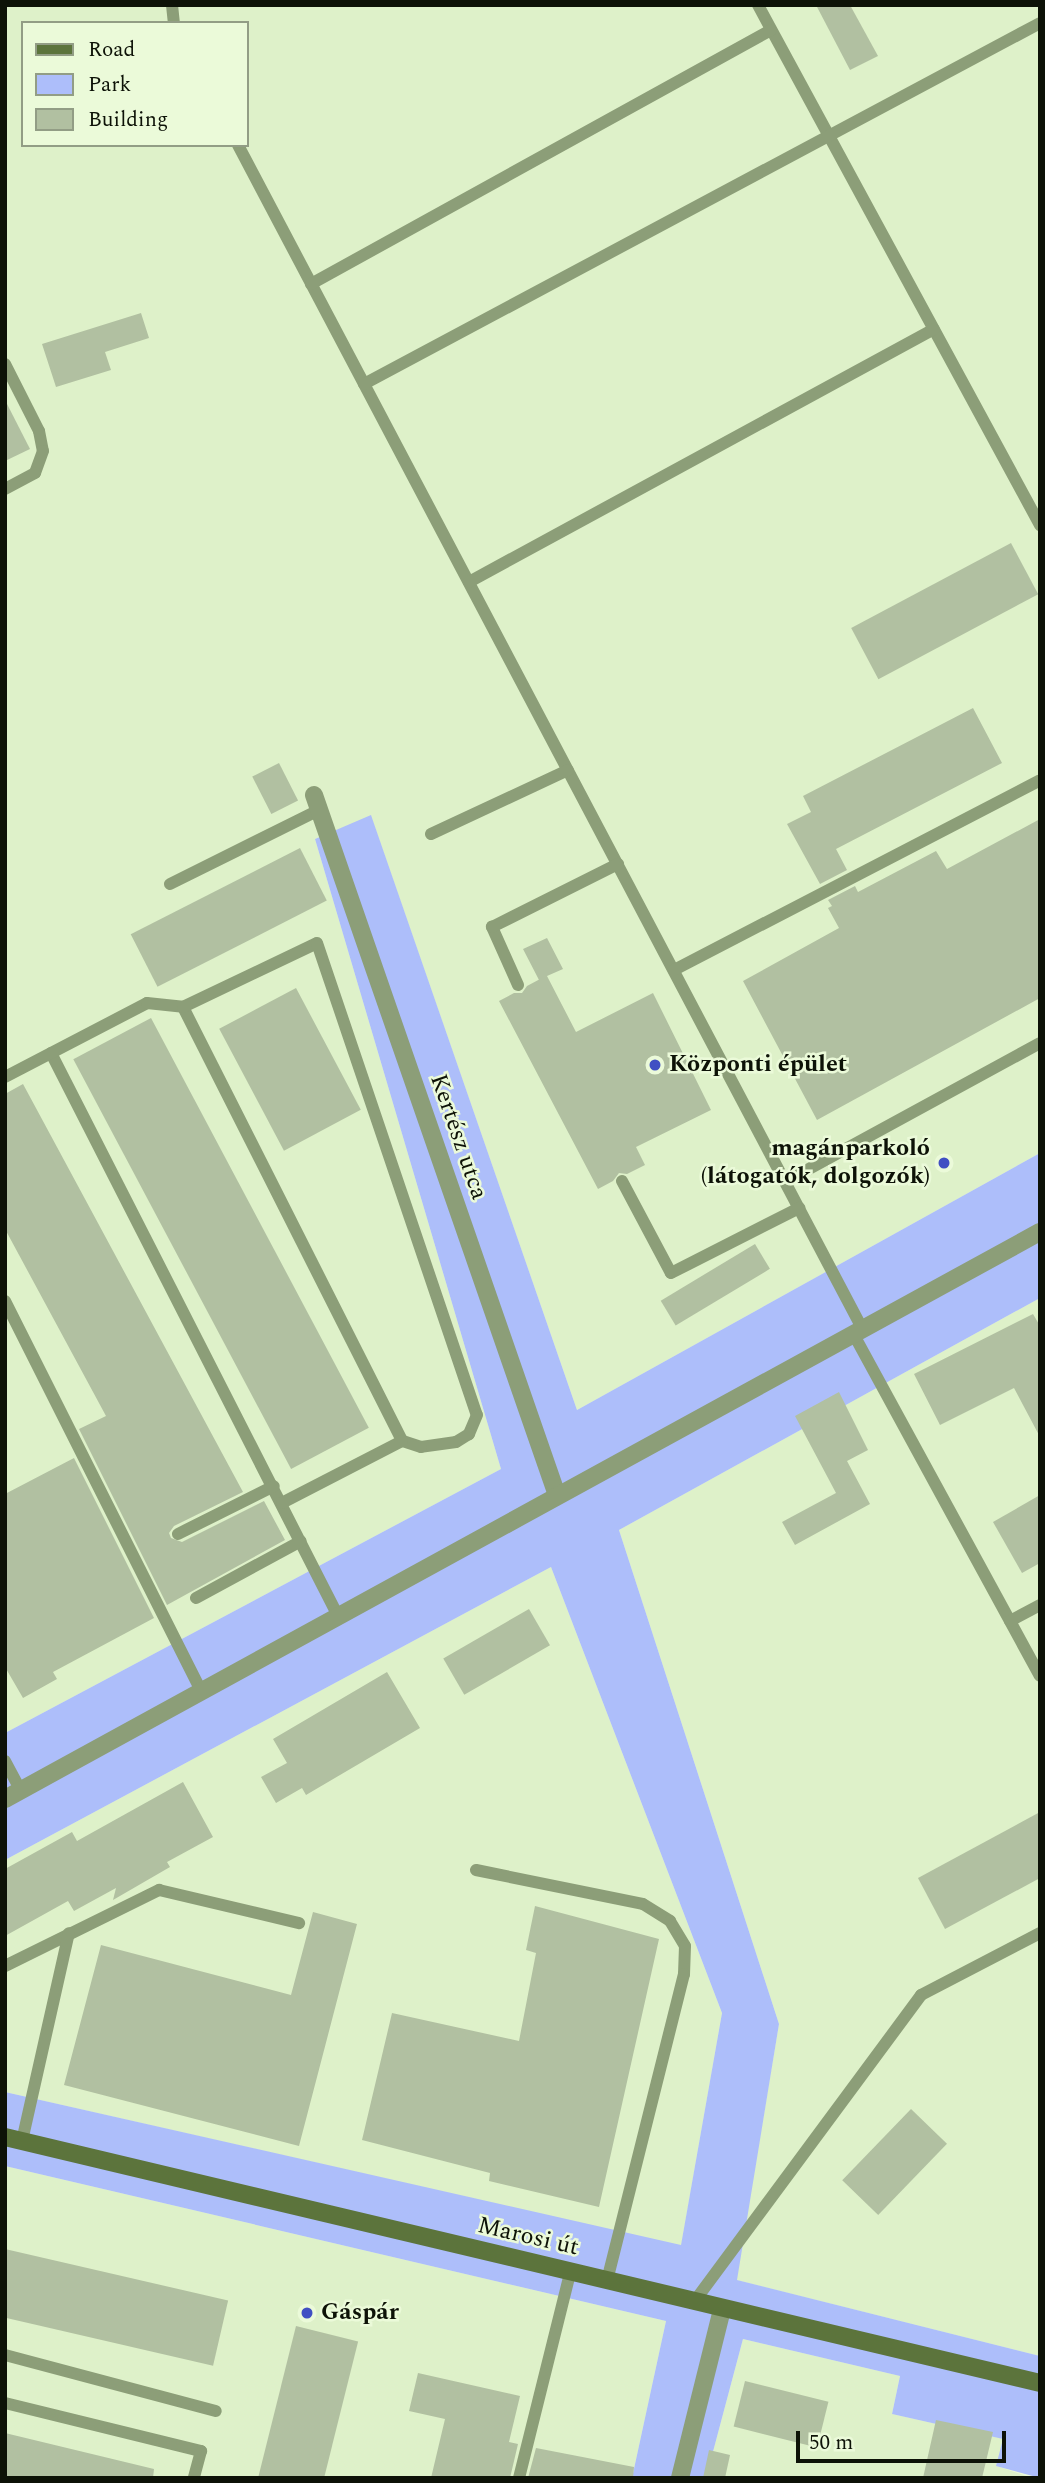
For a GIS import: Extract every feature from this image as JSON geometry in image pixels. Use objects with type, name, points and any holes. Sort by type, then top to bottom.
[{"type":"street","name":"Kertész utca","points":[[316,802],[557,1495]]},
{"type":"street","points":[[13,1795],[1040,1232]]},
{"type":"street","name":"Marosi út","points":[[13,2139],[722,2309],[1040,2382]]},
{"type":"street","points":[[680,2478],[722,2309]]},
{"type":"lane","points":[[758,5],[1040,526]]},
{"type":"lane","points":[[365,384],[1040,23]]},
{"type":"lane","points":[[311,284],[771,30]]},
{"type":"lane","points":[[239,147],[799,1208],[859,1333],[1040,1676]]},
{"type":"lane","points":[[469,582],[934,329]]},
{"type":"lane","points":[[5,363],[40,431],[43,451],[35,473],[5,489]]},
{"type":"lane","points":[[431,834],[568,769]]},
{"type":"lane","points":[[674,970],[1040,780]]},
{"type":"lane","points":[[170,884],[316,802]]},
{"type":"lane","points":[[518,985],[492,928],[618,864]]},
{"type":"lane","points":[[5,1077],[147,1003],[183,1007],[317,943],[477,1415],[468,1434],[456,1442],[421,1447],[402,1441],[282,1503]]},
{"type":"lane","points":[[183,1007],[402,1441]]},
{"type":"lane","points":[[785,1182],[1040,1043]]},
{"type":"lane","points":[[51,1053],[338,1616]]},
{"type":"lane","points":[[622,1181],[671,1273],[799,1208]]},
{"type":"lane","points":[[5,1301],[201,1691]]},
{"type":"lane","points":[[178,1534],[274,1486]]},
{"type":"lane","points":[[196,1598],[301,1541]]},
{"type":"lane","points":[[1010,1621],[1040,1605]]},
{"type":"lane","points":[[5,1761],[13,1795]]},
{"type":"lane","points":[[475,1870],[643,1904],[670,1921],[685,1945],[684,1973],[607,2281]]},
{"type":"lane","points":[[5,1966],[159,1890],[299,1923]]},
{"type":"lane","points":[[13,2139],[69,1933]]},
{"type":"lane","points":[[694,2302],[920,1994],[1040,1933]]},
{"type":"lane","points":[[519,2478],[570,2273]]},
{"type":"lane","points":[[5,2355],[216,2411]]},
{"type":"lane","points":[[5,2403],[201,2452],[194,2478]]},
{"type":"shaded area","points":[[5,5],[1040,5],[1040,1153],[577,1410],[371,816],[315,839],[501,1469],[5,1733]]},
{"type":"shaded area","points":[[1040,1298],[1040,2356],[736,2280],[779,2024],[619,1530]]},
{"type":"shaded area","points":[[551,1567],[722,2013],[681,2246],[5,2092],[5,1860]]},
{"type":"shaded area","points":[[5,2166],[666,2321],[632,2478],[5,2478]]},
{"type":"shaded area","points":[[743,2339],[900,2376],[892,2414],[1004,2439],[997,2466],[1032,2478],[706,2478]]},
{"type":"green space","points":[[371,815],[577,1410],[1040,1153],[1040,1298],[619,1530],[779,2024],[737,2280],[1040,2356],[1040,2478],[996,2466],[1003,2439],[892,2414],[900,2376],[743,2339],[706,2478],[632,2478],[666,2321],[5,2166],[5,2092],[681,2245],[722,2013],[551,1567],[5,1860],[5,1733],[501,1469],[315,839]]},
{"type":"building","points":[[816,5],[850,5],[878,56],[850,70]]},
{"type":"building","points":[[141,313],[149,338],[105,352],[111,370],[56,387],[42,344]]},
{"type":"building","points":[[5,400],[30,449],[5,461]]},
{"type":"building","points":[[1011,543],[1038,594],[878,679],[851,628]]},
{"type":"building","points":[[973,708],[1002,763],[836,849],[847,870],[820,884],[787,824],[811,812],[803,796]]},
{"type":"building","points":[[279,763],[298,800],[271,814],[252,777]]},
{"type":"building","points":[[1040,819],[1040,998],[817,1120],[743,981],[839,928],[828,908],[832,906],[828,900],[855,886],[858,892],[936,851],[947,869]]},
{"type":"building","points":[[300,848],[327,901],[157,987],[131,934]]},
{"type":"building","points":[[547,938],[563,969],[547,976],[576,1032],[653,993],[711,1110],[636,1147],[645,1165],[627,1174],[619,1173],[613,1181],[598,1189],[499,1001],[514,993],[522,993],[527,986],[539,980],[523,949]]},
{"type":"building","points":[[296,988],[361,1110],[284,1151],[219,1029]]},
{"type":"building","points":[[151,1018],[369,1428],[291,1469],[73,1059]]},
{"type":"building","points":[[23,1084],[243,1492],[174,1526],[169,1533],[171,1538],[182,1542],[264,1501],[285,1540],[167,1605],[79,1429],[106,1416],[5,1229],[5,1094]]},
{"type":"building","points":[[755,1244],[770,1269],[676,1326],[661,1301]]},
{"type":"building","points":[[1033,1314],[1040,1326],[1040,1437],[1014,1388],[940,1425],[914,1374]]},
{"type":"building","points":[[839,1392],[868,1450],[847,1461],[870,1504],[795,1545],[782,1522],[836,1493],[795,1416]]},
{"type":"building","points":[[74,1458],[154,1618],[53,1672],[57,1679],[23,1698],[5,1667],[5,1494]]},
{"type":"building","points":[[1040,1495],[1040,1563],[1022,1573],[993,1522]]},
{"type":"building","points":[[529,1609],[550,1645],[464,1695],[443,1658]]},
{"type":"building","points":[[387,1672],[420,1728],[306,1795],[302,1788],[276,1803],[261,1777],[287,1763],[273,1739]]},
{"type":"building","points":[[183,1782],[213,1837],[167,1862],[170,1867],[113,1900],[116,1888],[74,1911],[68,1901],[5,1936],[5,1869],[72,1832],[77,1841]]},
{"type":"building","points":[[1040,1812],[1040,1878],[945,1929],[918,1878]]},
{"type":"building","points":[[535,1906],[659,1939],[599,2207],[489,2181],[490,2173],[362,2140],[392,2013],[519,2041],[536,1953],[526,1950]]},
{"type":"building","points":[[313,1912],[357,1924],[299,2146],[64,2085],[101,1945],[291,1995]]},
{"type":"building","points":[[911,2109],[947,2144],[878,2215],[842,2180]]},
{"type":"building","points":[[5,2249],[228,2301],[213,2366],[5,2318]]},
{"type":"building","points":[[296,2326],[358,2341],[324,2478],[258,2478]]},
{"type":"building","points":[[418,2373],[520,2396],[509,2442],[518,2444],[510,2478],[431,2478],[445,2419],[409,2411]]},
{"type":"building","points":[[745,2381],[828,2402],[817,2447],[734,2427]]},
{"type":"building","points":[[936,2420],[993,2432],[982,2478],[923,2478]]},
{"type":"building","points":[[5,2433],[154,2469],[153,2478],[5,2478]]},
{"type":"building","points":[[536,2448],[634,2467],[633,2478],[528,2478]]},
{"type":"building","points":[[709,2450],[730,2455],[725,2478],[703,2478]]},
{"type":"place","name":"Központi épület","points":[[655,1065]]},
{"type":"place","name":"magánparkoló (látogatók, dolgozók)","points":[[944,1163]]},
{"type":"place","name":"Gáspár","points":[[307,2313]]}]
